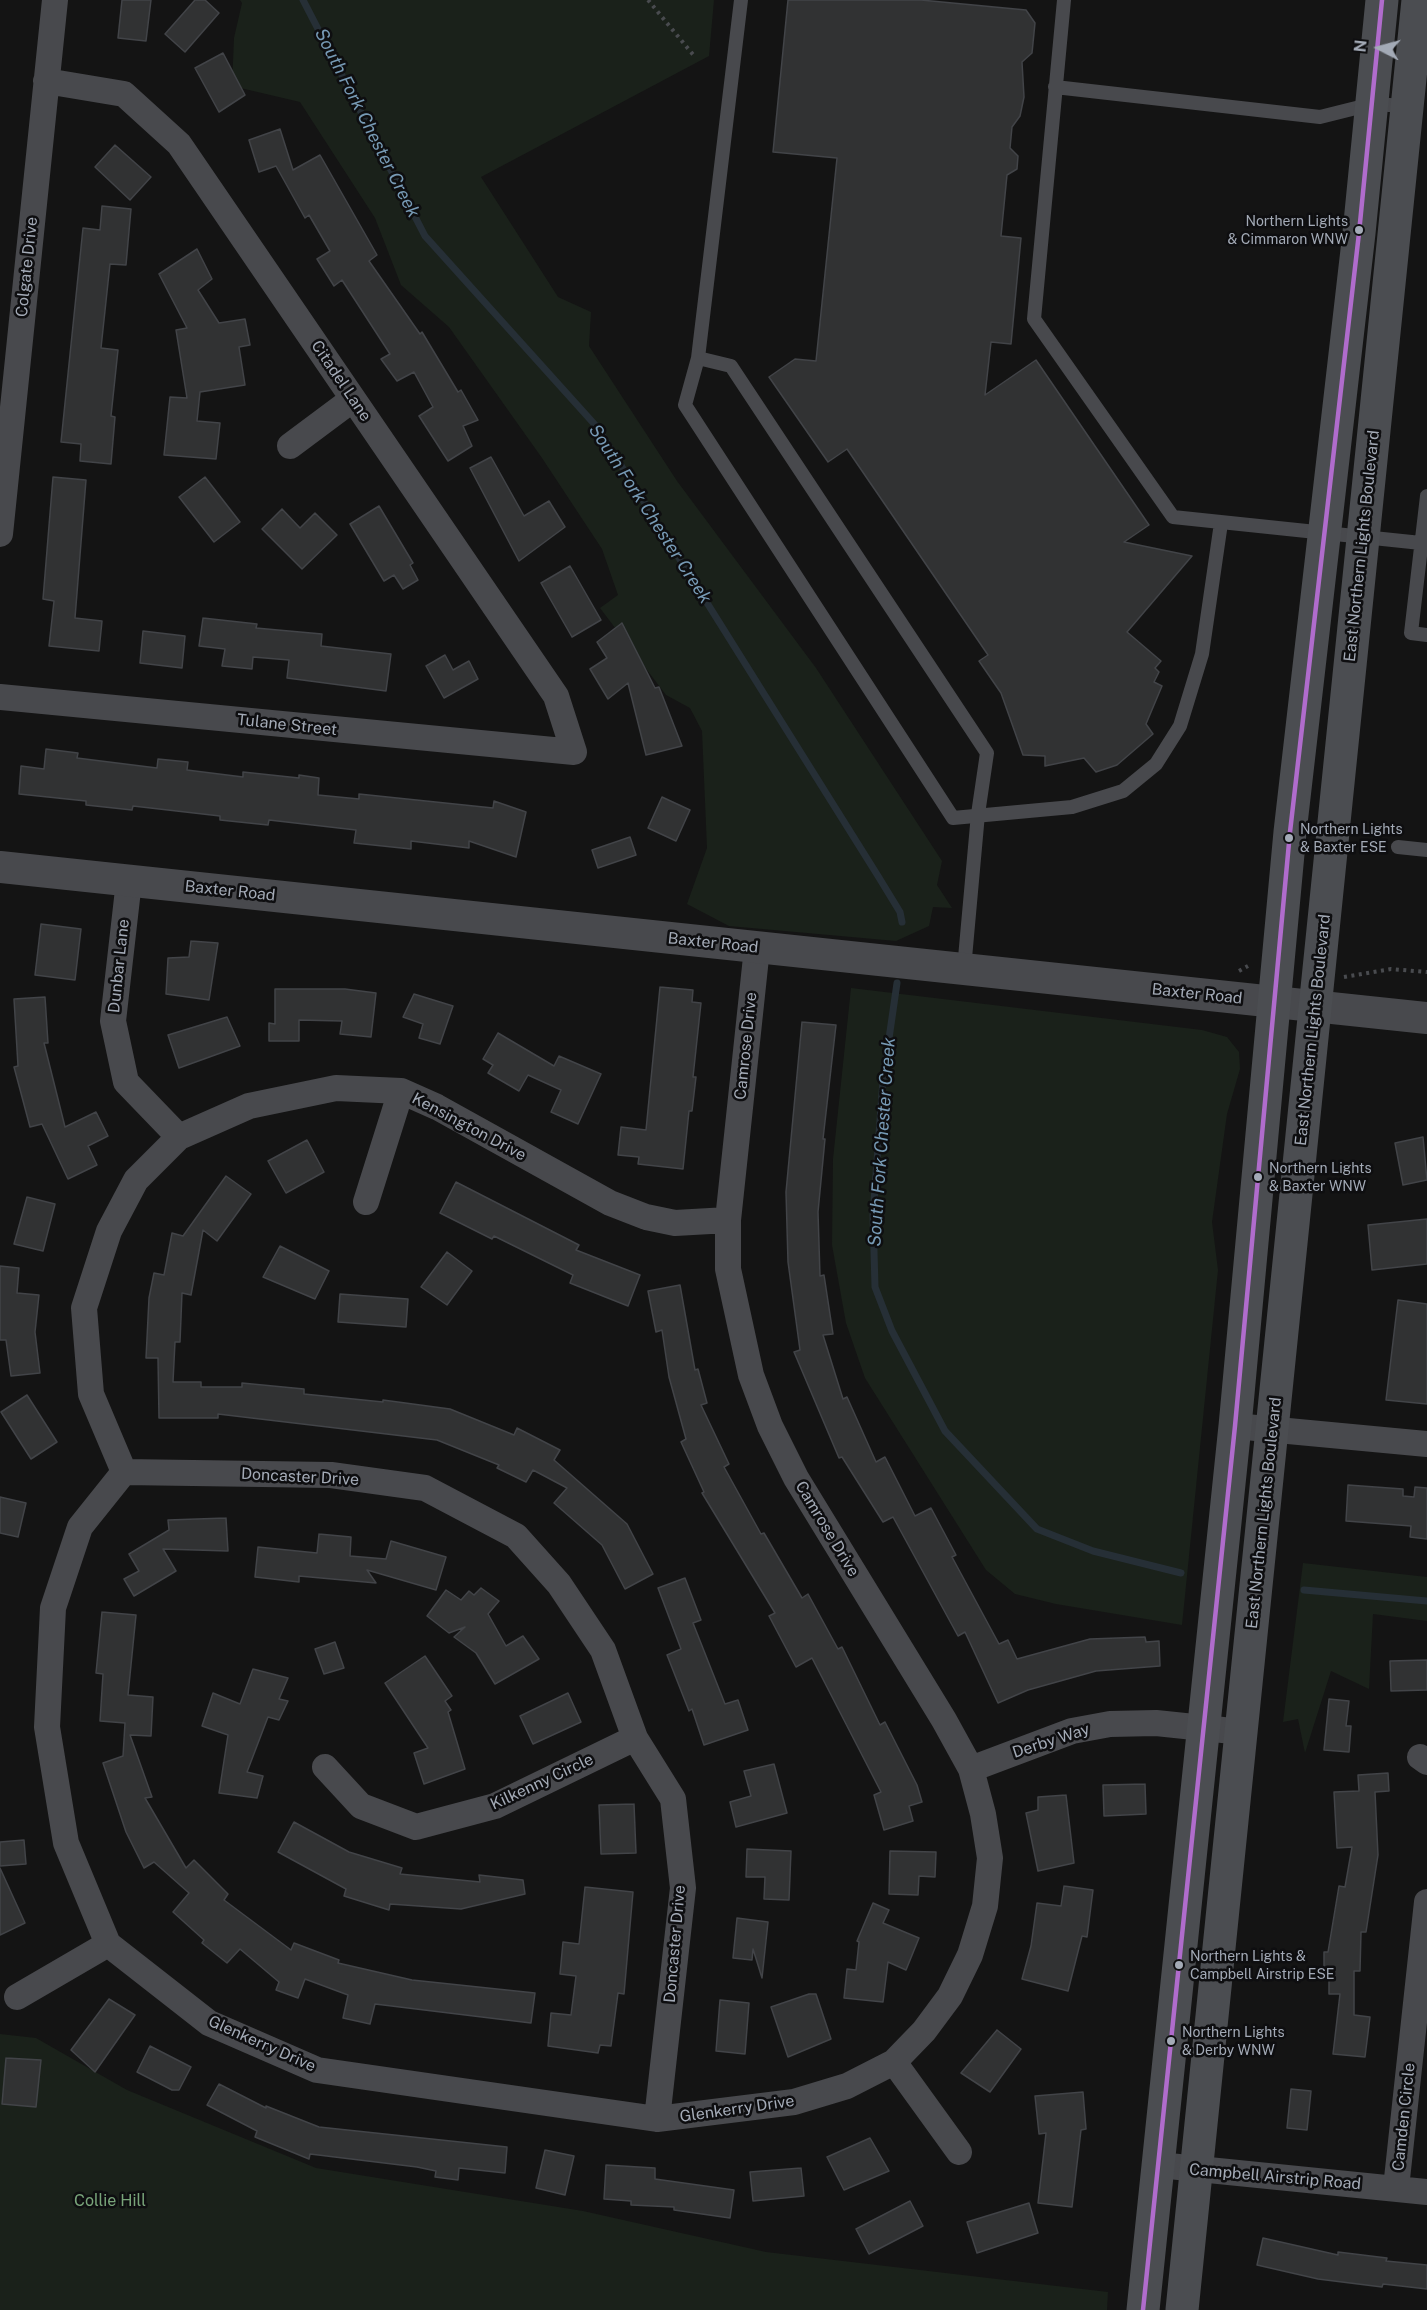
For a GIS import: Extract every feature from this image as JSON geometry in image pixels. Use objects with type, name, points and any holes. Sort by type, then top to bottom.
[{"type":"main road","points":[[1143,2310],[1201,1728],[1235,1426],[1274,1002],[1382,0]]},
{"type":"main road","name":"East Northern Lights Boulevard","points":[[1182,2310],[1362,538],[1417,107],[1418,0]]},
{"type":"street","name":"Colgate Drive","points":[[0,534],[55,0]]},
{"type":"street","name":"Citadel Lane","points":[[46,81],[124,94],[179,144],[556,696],[574,752]]},
{"type":"street","points":[[290,446],[353,399]]},
{"type":"street","name":"Tulane Street","points":[[0,697],[574,752]]},
{"type":"street","name":"Baxter Road","points":[[0,867],[1427,1018]]},
{"type":"street","name":"Dunbar Lane","points":[[129,881],[113,1021],[126,1082],[179,1137]]},
{"type":"street","name":"Camrose Drive","points":[[757,948],[728,1220],[728,1269],[736,1315],[751,1375],[770,1426],[796,1478],[944,1720],[971,1769],[983,1814],[990,1858],[985,1906],[970,1955],[950,1996],[924,2031],[894,2062]]},
{"type":"street","name":"Kensington Drive","points":[[124,1472],[91,1394],[84,1308],[109,1231],[136,1180],[179,1137],[249,1106],[336,1088],[401,1091],[437,1107],[610,1203],[646,1217],[675,1223],[728,1220]]},
{"type":"street","points":[[366,1202],[401,1091]]},
{"type":"street","points":[[1235,1426],[1427,1444]]},
{"type":"street","name":"Doncaster Drive","points":[[124,1472],[331,1475],[425,1488],[516,1536],[559,1584],[603,1650],[635,1738],[672,1799],[683,1888],[657,2119]]},
{"type":"street","name":"Glenkerry Drive","points":[[124,1472],[80,1527],[53,1608],[47,1727],[66,1843],[108,1944],[209,2023],[317,2070],[657,2119],[794,2102],[847,2085],[894,2062]]},
{"type":"street","name":"Derby Way","points":[[971,1769],[1072,1731],[1110,1724],[1156,1723],[1242,1732]]},
{"type":"street","name":"Kilkenny Circle","points":[[325,1767],[361,1806],[416,1827],[495,1806],[635,1738]]},
{"type":"street","name":"Camden Circle","points":[[1396,2188],[1426,1931],[1427,1902]]},
{"type":"street","points":[[18,1997],[108,1944]]},
{"type":"street","points":[[894,2062],[959,2152]]},
{"type":"street","name":"Campbell Airstrip Road","points":[[1159,2165],[1427,2192]]},
{"type":"lane","points":[[741,0],[698,358],[685,405],[953,818],[978,814],[1021,814],[1072,807],[1123,791],[1156,764],[1180,726],[1202,654],[1221,523]]},
{"type":"lane","points":[[1064,0],[1054,87],[1035,319],[1173,517],[1421,543]]},
{"type":"lane","points":[[1054,87],[1320,117],[1372,104],[1417,107]]},
{"type":"lane","points":[[698,358],[731,366],[987,753],[978,814],[964,969]]},
{"type":"lane","points":[[1427,496],[1411,633],[1427,635]]},
{"type":"lane","points":[[1398,847],[1427,850]]},
{"type":"path","points":[[648,0],[695,57]]},
{"type":"path","points":[[1341,978],[1391,969],[1427,972]]},
{"type":"green space","points":[[240,0],[714,0],[709,56],[481,177],[558,297],[591,312],[589,346],[677,481],[816,668],[942,861],[937,885],[952,908],[933,907],[929,926],[896,941],[729,926],[687,904],[707,848],[702,731],[690,708],[666,695],[600,608],[618,595],[602,549],[542,458],[449,327],[401,285],[375,218],[300,102],[232,86],[234,38],[242,3]]},
{"type":"green space","points":[[851,988],[1202,1030],[1227,1037],[1239,1052],[1240,1069],[1227,1114],[1212,1222],[1218,1270],[1182,1625],[1056,1604],[1015,1594],[986,1570],[865,1378],[846,1323],[832,1245],[833,1159]]},
{"type":"green space","points":[[1303,1563],[1427,1577],[1427,1621],[1373,1614],[1369,1689],[1331,1671],[1305,1753],[1298,1719],[1283,1722]]},
{"type":"green space","name":"Collie Hill","points":[[0,2034],[36,2038],[127,2090],[316,2168],[583,2211],[766,2252],[1108,2292],[1107,2310],[0,2310]]},
{"type":"building","points":[[122,0],[151,0],[146,41],[118,38]]},
{"type":"building","points":[[195,0],[205,0],[219,13],[185,52],[165,34]]},
{"type":"building","points":[[788,0],[921,0],[1026,10],[1035,23],[1032,53],[1022,62],[1024,97],[1020,116],[1012,127],[1010,148],[1018,156],[1017,169],[1007,175],[1001,236],[1021,238],[1011,344],[991,342],[985,395],[1036,360],[1149,525],[1124,542],[1192,556],[1127,632],[1161,661],[1155,668],[1159,672],[1154,682],[1162,686],[1146,724],[1153,734],[1117,765],[1096,772],[1084,758],[1045,766],[1045,756],[1023,755],[1001,693],[979,661],[988,655],[847,449],[828,462],[769,377],[795,359],[816,361],[837,158],[773,152]]},
{"type":"building","points":[[223,53],[245,95],[219,112],[195,68]]},
{"type":"building","points":[[280,129],[293,170],[320,155],[377,255],[369,261],[420,334],[422,332],[458,392],[461,390],[478,420],[463,426],[472,446],[448,461],[419,416],[433,407],[414,372],[397,381],[381,359],[390,354],[342,280],[334,286],[317,259],[330,251],[309,215],[305,218],[276,166],[259,172],[249,140]]},
{"type":"building","points":[[115,145],[151,177],[130,200],[95,167]]},
{"type":"building","points":[[102,206],[131,209],[126,265],[110,264],[101,348],[118,350],[111,416],[115,417],[111,464],[80,461],[81,444],[61,442],[83,228],[100,230]]},
{"type":"building","points":[[197,249],[212,279],[198,290],[219,323],[245,319],[250,345],[239,347],[245,385],[200,392],[197,421],[220,423],[216,459],[164,455],[170,397],[187,398],[176,330],[187,328],[159,274]]},
{"type":"building","points":[[491,457],[524,516],[549,501],[565,527],[519,561],[470,468]]},
{"type":"building","points":[[53,477],[86,480],[75,618],[102,621],[99,651],[49,646],[54,601],[43,599]]},
{"type":"building","points":[[205,477],[240,522],[214,542],[179,497]]},
{"type":"building","points":[[379,506],[413,563],[410,565],[418,580],[403,589],[394,575],[384,581],[350,524]]},
{"type":"building","points":[[282,509],[300,528],[315,513],[337,535],[302,569],[262,529]]},
{"type":"building","points":[[570,566],[601,620],[572,637],[541,583]]},
{"type":"building","points":[[203,618],[257,624],[256,628],[322,634],[321,646],[391,654],[386,691],[287,678],[289,660],[253,657],[252,669],[222,666],[225,649],[199,646]]},
{"type":"building","points":[[622,623],[655,688],[659,687],[682,746],[646,755],[628,683],[608,699],[590,669],[607,658],[597,642]]},
{"type":"building","points":[[143,631],[185,636],[182,668],[140,663]]},
{"type":"building","points":[[445,655],[453,670],[469,661],[478,679],[444,698],[426,666]]},
{"type":"building","points":[[46,749],[78,753],[77,758],[157,768],[158,759],[188,762],[187,770],[243,777],[243,772],[319,778],[318,795],[359,799],[359,794],[493,808],[494,801],[526,812],[516,857],[469,841],[469,848],[411,841],[411,849],[354,843],[356,830],[269,820],[268,825],[220,820],[220,816],[133,806],[132,810],[86,805],[86,801],[19,794],[21,766],[44,769]]},
{"type":"building","points":[[662,797],[690,810],[676,841],[648,828]]},
{"type":"building","points":[[630,837],[636,855],[598,868],[592,850]]},
{"type":"building","points":[[41,924],[81,929],[75,980],[35,975]]},
{"type":"building","points":[[191,941],[218,943],[209,1000],[166,994],[168,958],[189,957]]},
{"type":"building","points":[[660,987],[693,990],[692,1002],[701,1003],[693,1077],[696,1077],[692,1111],[689,1111],[683,1169],[638,1164],[639,1157],[618,1155],[621,1127],[646,1130]]},
{"type":"building","points":[[275,989],[345,989],[376,993],[371,1037],[340,1034],[342,1021],[299,1020],[299,1041],[269,1041],[269,1023],[275,1024]]},
{"type":"building","points":[[414,994],[453,1006],[440,1044],[419,1038],[423,1024],[403,1017]]},
{"type":"building","points":[[45,997],[48,1043],[44,1043],[65,1127],[96,1112],[108,1136],[88,1146],[97,1165],[68,1179],[42,1124],[30,1127],[14,1067],[18,1066],[14,999]]},
{"type":"building","points":[[227,1017],[240,1046],[179,1068],[168,1035]]},
{"type":"building","points":[[802,1022],[836,1025],[823,1139],[825,1139],[818,1212],[820,1276],[824,1275],[833,1334],[823,1335],[843,1399],[847,1397],[876,1462],[885,1457],[915,1516],[931,1508],[956,1555],[952,1557],[999,1644],[1008,1640],[1017,1659],[1090,1639],[1145,1637],[1146,1642],[1159,1641],[1160,1666],[1096,1671],[1028,1690],[998,1703],[965,1632],[958,1636],[893,1517],[883,1522],[842,1457],[839,1458],[794,1352],[800,1350],[788,1262],[786,1192]]},
{"type":"building","points":[[498,1033],[554,1066],[559,1056],[601,1074],[578,1124],[551,1112],[561,1090],[528,1075],[519,1091],[488,1073],[493,1065],[483,1059]]},
{"type":"building","points":[[1423,1137],[1427,1180],[1403,1185],[1395,1143]]},
{"type":"building","points":[[307,1140],[324,1172],[286,1193],[268,1161]]},
{"type":"building","points":[[226,1176],[251,1194],[217,1241],[203,1230],[191,1295],[182,1293],[180,1342],[175,1342],[173,1382],[201,1382],[201,1387],[242,1387],[242,1383],[304,1389],[304,1394],[383,1402],[383,1400],[450,1409],[514,1435],[517,1428],[560,1450],[554,1460],[627,1524],[653,1574],[625,1589],[602,1545],[554,1503],[567,1488],[533,1470],[526,1482],[497,1468],[499,1465],[437,1440],[218,1414],[218,1418],[159,1418],[158,1358],[146,1358],[149,1298],[154,1273],[164,1275],[172,1233],[183,1236]]},
{"type":"building","points":[[456,1182],[579,1245],[576,1250],[640,1275],[628,1306],[570,1283],[573,1275],[494,1236],[492,1239],[440,1213]]},
{"type":"building","points":[[27,1197],[55,1204],[43,1251],[14,1244]]},
{"type":"building","points":[[1427,1219],[1427,1264],[1372,1270],[1368,1225]]},
{"type":"building","points":[[280,1246],[329,1271],[315,1299],[263,1277]]},
{"type":"building","points":[[447,1252],[472,1271],[447,1305],[421,1287]]},
{"type":"building","points":[[0,1266],[19,1268],[17,1293],[39,1295],[35,1332],[40,1373],[11,1376],[6,1340],[0,1340]]},
{"type":"building","points":[[680,1285],[695,1370],[698,1369],[707,1403],[701,1405],[729,1464],[724,1467],[761,1534],[764,1533],[802,1598],[808,1594],[838,1649],[842,1647],[880,1725],[885,1722],[917,1785],[922,1802],[909,1806],[913,1821],[884,1830],[874,1795],[881,1792],[812,1658],[796,1667],[769,1616],[775,1613],[702,1493],[704,1492],[681,1442],[686,1439],[669,1377],[662,1330],[656,1332],[648,1291]]},
{"type":"building","points":[[340,1294],[408,1299],[406,1327],[338,1322]]},
{"type":"building","points":[[1398,1300],[1427,1304],[1427,1404],[1386,1400]]},
{"type":"building","points":[[27,1395],[57,1442],[31,1459],[1,1412]]},
{"type":"building","points":[[1348,1485],[1403,1489],[1403,1496],[1414,1497],[1415,1487],[1427,1488],[1427,1539],[1410,1537],[1411,1526],[1346,1521]]},
{"type":"building","points":[[0,1497],[26,1503],[18,1537],[0,1533]]},
{"type":"building","points":[[226,1518],[228,1551],[163,1549],[176,1571],[134,1596],[124,1579],[139,1571],[129,1554],[169,1530],[168,1520]]},
{"type":"building","points":[[319,1534],[351,1537],[350,1556],[386,1559],[391,1541],[446,1557],[436,1590],[367,1570],[376,1583],[299,1576],[299,1582],[255,1577],[258,1547],[317,1553]]},
{"type":"building","points":[[685,1578],[701,1620],[693,1623],[725,1704],[738,1700],[748,1730],[704,1745],[692,1709],[689,1711],[667,1655],[681,1649],[658,1588]]},
{"type":"building","points":[[481,1588],[499,1601],[488,1614],[506,1646],[523,1636],[539,1659],[495,1684],[476,1653],[454,1637],[465,1627],[449,1633],[427,1616],[446,1590],[461,1600],[469,1591],[474,1595]]},
{"type":"building","points":[[102,1612],[136,1615],[128,1695],[153,1697],[151,1736],[130,1735],[152,1797],[145,1798],[186,1868],[194,1860],[228,1894],[224,1900],[291,1950],[294,1943],[339,1960],[338,1963],[412,1980],[535,1993],[531,2023],[375,2004],[370,2024],[343,2018],[348,1995],[305,1979],[298,1998],[276,1990],[279,1982],[240,1949],[227,1963],[202,1943],[204,1940],[173,1912],[189,1893],[154,1862],[144,1868],[126,1832],[103,1763],[123,1756],[125,1723],[100,1721],[103,1674],[96,1673]]},
{"type":"building","points":[[335,1642],[344,1668],[324,1674],[315,1649]]},
{"type":"building","points":[[425,1656],[452,1696],[445,1701],[451,1710],[448,1712],[465,1769],[424,1784],[414,1753],[428,1748],[385,1683]]},
{"type":"building","points":[[1427,1660],[1427,1690],[1391,1691],[1390,1661]]},
{"type":"building","points":[[253,1669],[288,1678],[279,1699],[288,1701],[279,1720],[268,1717],[247,1772],[263,1776],[257,1798],[219,1793],[228,1735],[202,1726],[213,1693],[240,1704]]},
{"type":"building","points":[[568,1693],[581,1722],[533,1744],[520,1716]]},
{"type":"building","points":[[1329,1699],[1349,1701],[1346,1726],[1351,1726],[1349,1752],[1324,1750]]},
{"type":"building","points":[[774,1764],[787,1813],[736,1827],[730,1802],[751,1796],[744,1771]]},
{"type":"building","points":[[1388,1773],[1389,1791],[1375,1792],[1378,1855],[1366,1932],[1361,1932],[1360,1971],[1354,1971],[1354,2015],[1370,2017],[1365,2057],[1333,2054],[1340,1994],[1329,1994],[1329,1973],[1324,1973],[1324,1952],[1328,1952],[1339,1886],[1345,1887],[1352,1847],[1337,1848],[1334,1792],[1359,1791],[1358,1775]]},
{"type":"building","points":[[1145,1784],[1146,1814],[1104,1816],[1103,1785]]},
{"type":"building","points":[[1066,1795],[1074,1863],[1038,1871],[1026,1813],[1038,1810],[1038,1797]]},
{"type":"building","points":[[634,1804],[636,1853],[601,1854],[599,1805]]},
{"type":"building","points":[[294,1822],[349,1852],[402,1868],[400,1874],[480,1882],[479,1875],[523,1880],[525,1894],[461,1909],[390,1904],[389,1910],[344,1896],[346,1889],[278,1852]]},
{"type":"building","points":[[24,1840],[26,1864],[0,1866],[0,1842]]},
{"type":"building","points":[[747,1849],[791,1851],[789,1900],[764,1899],[765,1877],[746,1877]]},
{"type":"building","points":[[890,1851],[936,1852],[935,1877],[919,1876],[918,1895],[889,1894]]},
{"type":"building","points":[[0,1868],[25,1923],[0,1935]]},
{"type":"building","points":[[1064,1886],[1093,1890],[1087,1937],[1082,1936],[1068,1991],[1022,1979],[1031,1946],[1037,1903],[1061,1906]]},
{"type":"building","points":[[585,1887],[633,1892],[624,1994],[618,1993],[611,2046],[600,2045],[598,2053],[548,2046],[551,2013],[571,2015],[576,1976],[560,1974],[563,1942],[579,1944]]},
{"type":"building","points":[[873,1903],[889,1910],[883,1923],[919,1938],[906,1970],[888,1962],[883,2002],[844,1998],[847,1969],[856,1970],[859,1942],[857,1941]]},
{"type":"building","points":[[737,1918],[768,1922],[762,1978],[753,1949],[752,1960],[733,1958]]},
{"type":"building","points":[[809,1994],[816,1994],[831,2039],[788,2057],[771,2007]]},
{"type":"building","points":[[109,1999],[135,2015],[95,2072],[71,2050]]},
{"type":"building","points":[[720,2000],[749,2003],[745,2054],[716,2051]]},
{"type":"building","points":[[997,2030],[1021,2049],[990,2092],[961,2073]]},
{"type":"building","points":[[150,2046],[191,2067],[179,2090],[172,2090],[137,2072]]},
{"type":"building","points":[[6,2058],[41,2060],[36,2107],[2,2104]]},
{"type":"building","points":[[219,2084],[266,2108],[266,2106],[319,2127],[507,2147],[505,2173],[459,2168],[458,2180],[435,2177],[436,2171],[417,2167],[310,2154],[309,2159],[255,2137],[257,2131],[207,2105]]},
{"type":"building","points":[[1291,2089],[1311,2091],[1307,2130],[1287,2128]]},
{"type":"building","points":[[1083,2092],[1086,2129],[1081,2130],[1072,2207],[1038,2203],[1046,2133],[1039,2134],[1035,2096]]},
{"type":"building","points":[[870,2138],[889,2171],[844,2190],[827,2157]]},
{"type":"building","points":[[545,2150],[574,2156],[565,2195],[536,2188]]},
{"type":"building","points":[[606,2165],[655,2168],[655,2179],[734,2190],[730,2218],[674,2210],[674,2207],[631,2205],[631,2201],[604,2199]]},
{"type":"building","points":[[801,2168],[804,2196],[753,2201],[750,2172]]},
{"type":"building","points":[[910,2201],[923,2226],[869,2254],[856,2229]]},
{"type":"building","points":[[1029,2203],[1038,2233],[977,2253],[967,2222]]},
{"type":"building","points":[[1263,2238],[1338,2255],[1338,2252],[1387,2258],[1386,2261],[1427,2265],[1427,2289],[1383,2284],[1382,2287],[1318,2279],[1257,2265]]},
{"type":"waterway","name":"South Fork Chester Creek","points":[[303,0],[425,236],[597,427],[878,876],[900,912],[902,922]]},
{"type":"waterway","name":"South Fork Chester Creek","points":[[897,983],[883,1080],[873,1215],[875,1287],[892,1331],[945,1431],[1037,1529],[1093,1551],[1181,1573]]},
{"type":"waterway","name":"South Fork Chester Creek","points":[[1304,1590],[1427,1601]]},
{"type":"transit line","points":[[1143,2310],[1235,1426],[1290,832],[1359,233],[1382,0]]},
{"type":"place","name":"Northern Lights & Cimmaron WNW","points":[[1359,230]]},
{"type":"place","name":"Northern Lights & Baxter ESE","points":[[1289,838]]},
{"type":"place","name":"Northern Lights & Baxter WNW","points":[[1258,1177]]},
{"type":"place","name":"Northern Lights & Campbell Airstrip ESE","points":[[1179,1965]]},
{"type":"place","name":"Northern Lights & Derby WNW","points":[[1171,2041]]}]
